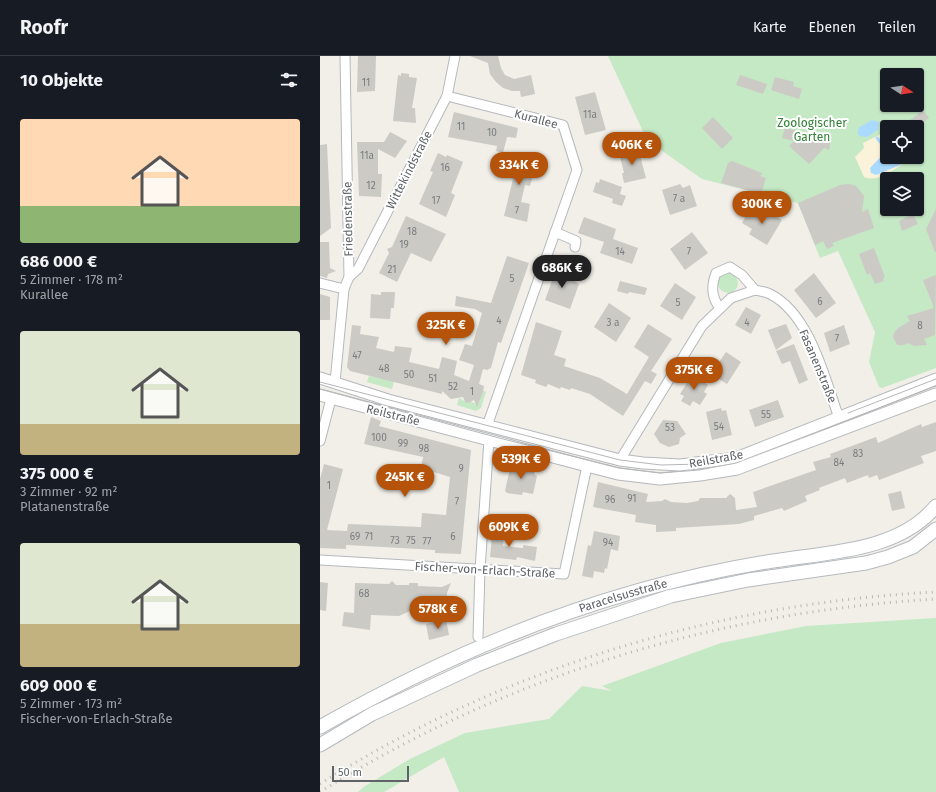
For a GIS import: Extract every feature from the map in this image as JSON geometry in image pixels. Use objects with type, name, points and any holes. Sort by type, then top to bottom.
[{"type":"main road","name":"Paracelsusstraße","points":[[320,727],[359,705],[472,650],[483,640],[669,583],[772,561],[877,543],[910,529],[925,518],[936,506]]},
{"type":"main road","name":"Paracelsusstraße","points":[[320,745],[372,714],[477,665],[556,634],[672,596],[748,580],[866,562],[888,557],[913,547],[936,529]]},
{"type":"street","name":"Friedenstraße","points":[[335,382],[344,289],[348,277],[345,56]]},
{"type":"street","name":"Wittekindstraße","points":[[348,277],[358,269],[447,96],[455,56]]},
{"type":"street","name":"Kurallee","points":[[447,96],[563,125],[577,170],[486,426]]},
{"type":"street","points":[[555,232],[576,241],[575,247]]},
{"type":"street","points":[[620,460],[702,326],[731,298],[755,290],[742,275],[730,267],[716,273],[712,284],[715,302],[720,308]]},
{"type":"street","points":[[320,283],[344,289]]},
{"type":"street","name":"Fasanenstraße","points":[[755,290],[770,294],[789,309],[804,329],[821,366],[839,418]]},
{"type":"street","name":"Reilstraße","points":[[320,378],[388,400],[620,460],[680,465],[699,464],[736,458],[839,418],[865,406],[936,380]]},
{"type":"street","name":"Reilstraße","points":[[320,395],[618,474],[660,479],[700,475],[736,469],[936,394]]},
{"type":"street","points":[[320,441],[331,399]]},
{"type":"street","points":[[483,640],[480,569],[489,440],[486,426]]},
{"type":"street","name":"Fischer-von-Erlach-Straße","points":[[320,560],[564,574],[588,466]]},
{"type":"green space","name":"Zoologischer Garten","points":[[608,56],[936,56],[936,368],[882,388],[879,387],[869,362],[875,332],[838,251],[820,258],[798,203],[702,179],[647,140]]},
{"type":"green space","points":[[728,273],[735,276],[738,283],[735,290],[728,293],[721,290],[718,283],[721,276]]},
{"type":"green space","points":[[369,376],[394,381],[392,389],[367,382]]},
{"type":"green space","points":[[482,390],[486,392],[481,408],[476,411],[457,405],[459,398],[468,403],[470,401],[476,404],[479,402]]},
{"type":"green space","points":[[936,618],[936,792],[459,792],[444,757],[384,792],[358,792],[365,786],[410,759],[465,733],[549,719],[582,686],[612,691],[602,686],[721,643],[806,626]]},
{"type":"sand","points":[[880,134],[880,164],[903,164],[890,172],[880,172],[880,177],[864,177],[855,157],[864,148],[863,143]]},
{"type":"water","points":[[872,120],[879,122],[878,130],[867,137],[860,136],[857,132],[859,130],[858,128]]},
{"type":"water","points":[[880,157],[880,164],[903,164],[880,172],[876,175],[871,173],[870,168]]},
{"type":"building","points":[[358,56],[376,56],[375,91],[357,92]]},
{"type":"building","points":[[470,56],[498,56],[501,68],[505,75],[514,79],[531,75],[535,94],[521,97],[520,91],[512,91],[503,88],[490,74],[488,63]]},
{"type":"building","points":[[401,73],[409,74],[409,77],[417,78],[412,108],[415,108],[416,123],[393,121],[398,75],[401,76]]},
{"type":"building","points":[[740,75],[767,84],[763,94],[736,85]]},
{"type":"building","points":[[775,77],[794,82],[793,86],[802,89],[799,99],[771,90]]},
{"type":"building","points":[[595,92],[606,130],[585,135],[575,97]]},
{"type":"building","points":[[924,111],[929,118],[924,122],[924,120],[910,120],[920,112]]},
{"type":"building","points":[[454,112],[518,128],[516,138],[507,137],[503,153],[496,151],[497,146],[448,137]]},
{"type":"building","points":[[713,117],[733,138],[722,149],[702,128]]},
{"type":"building","points":[[785,128],[831,139],[829,150],[824,148],[809,164],[789,146],[794,141],[782,138]]},
{"type":"building","points":[[390,132],[407,141],[395,158],[378,149],[378,174],[382,174],[381,197],[359,196],[357,142],[384,142]]},
{"type":"building","points":[[327,144],[331,228],[320,236],[320,145]]},
{"type":"building","points":[[638,148],[646,178],[624,183],[622,173],[624,173],[619,152]]},
{"type":"building","points":[[438,153],[463,162],[451,193],[455,195],[446,217],[419,204],[433,172],[430,171]]},
{"type":"building","points":[[509,153],[536,161],[530,186],[525,185],[521,202],[530,204],[527,222],[504,216],[513,179],[504,175]]},
{"type":"building","points":[[732,161],[762,173],[760,176],[766,178],[761,194],[721,183],[728,163]]},
{"type":"building","points":[[600,179],[622,187],[620,194],[626,196],[622,206],[612,203],[613,199],[593,192],[596,182],[599,183]]},
{"type":"building","points":[[680,184],[683,188],[690,185],[697,206],[670,215],[662,190]]},
{"type":"building","points":[[849,184],[856,186],[864,196],[862,212],[868,209],[874,228],[832,243],[834,246],[827,249],[823,241],[815,245],[798,203],[840,185]]},
{"type":"building","points":[[751,206],[769,216],[771,213],[782,220],[767,245],[749,234],[752,229],[742,223]]},
{"type":"building","points":[[936,209],[936,252],[935,252],[926,229]]},
{"type":"building","points":[[406,216],[446,234],[431,262],[411,253],[397,282],[379,273],[389,253],[387,249],[392,247]]},
{"type":"building","points":[[909,216],[914,216],[918,224],[902,231],[899,221]]},
{"type":"building","points":[[584,217],[616,229],[613,239],[638,248],[632,264],[600,253],[604,242],[578,233]]},
{"type":"building","points":[[692,232],[708,253],[685,270],[670,249]]},
{"type":"building","points":[[320,242],[329,242],[330,268],[336,271],[328,274],[327,278],[320,276]]},
{"type":"building","points":[[874,248],[885,277],[883,278],[884,281],[875,284],[870,273],[867,275],[859,254]]},
{"type":"building","points":[[507,256],[529,263],[501,343],[498,342],[491,368],[487,370],[483,369],[479,384],[484,386],[477,407],[474,400],[468,403],[465,402],[463,397],[451,399],[442,391],[442,394],[350,371],[347,367],[352,325],[361,326],[360,334],[379,337],[376,348],[394,352],[395,346],[412,348],[409,362],[439,369],[442,357],[457,361],[454,375],[469,381],[474,365],[459,360],[465,344],[472,346],[482,313],[475,309],[455,306],[456,296],[491,303]]},
{"type":"building","points":[[557,267],[570,272],[568,277],[579,284],[570,309],[545,300]]},
{"type":"building","points":[[814,273],[836,303],[816,318],[794,290]]},
{"type":"building","points":[[936,275],[935,335],[924,339],[927,345],[914,346],[908,343],[904,345],[897,345],[893,337],[894,333],[898,328],[910,321],[907,316],[934,308],[923,280]]},
{"type":"building","points":[[620,281],[647,288],[645,295],[629,292],[628,294],[617,291]]},
{"type":"building","points":[[675,283],[696,297],[682,320],[660,306]]},
{"type":"building","points":[[381,292],[395,292],[394,308],[391,308],[390,319],[370,318],[371,294],[381,295]]},
{"type":"building","points":[[320,294],[330,297],[330,320],[320,320]]},
{"type":"building","points":[[609,303],[631,318],[616,342],[594,327]]},
{"type":"building","points":[[746,307],[761,315],[751,334],[735,325]]},
{"type":"building","points":[[536,322],[562,331],[554,355],[566,359],[564,366],[600,378],[627,394],[649,357],[634,347],[648,324],[672,339],[651,371],[657,374],[651,384],[645,381],[623,416],[590,394],[571,388],[570,390],[561,387],[560,389],[548,384],[546,387],[535,383],[536,380],[521,375]]},
{"type":"building","points":[[786,324],[792,338],[776,350],[768,330]]},
{"type":"building","points":[[844,325],[850,344],[830,352],[824,333]]},
{"type":"building","points":[[794,344],[808,380],[799,384],[790,361],[782,364],[776,351]]},
{"type":"building","points":[[726,352],[741,362],[727,384],[711,374]]},
{"type":"building","points":[[692,375],[708,385],[704,392],[707,394],[700,405],[693,401],[690,406],[681,401],[684,396],[680,394]]},
{"type":"building","points":[[778,400],[784,417],[755,427],[749,410]]},
{"type":"building","points":[[721,408],[722,411],[726,410],[732,435],[712,440],[706,412]]},
{"type":"building","points":[[371,417],[381,421],[379,426],[471,450],[461,554],[435,553],[435,550],[346,545],[346,549],[320,548],[320,479],[324,464],[343,469],[327,530],[347,531],[348,524],[421,527],[422,513],[446,515],[450,477],[421,468],[423,457],[364,444]]},
{"type":"building","points":[[663,420],[677,421],[686,434],[680,438],[679,444],[669,447],[660,443],[654,434]]},
{"type":"building","points":[[936,422],[936,451],[921,456],[924,463],[879,480],[877,475],[869,478],[868,475],[847,483],[845,478],[819,488],[820,490],[805,496],[807,501],[784,511],[782,508],[754,516],[754,520],[739,524],[676,528],[676,531],[656,532],[656,525],[635,522],[636,515],[593,507],[598,482],[648,494],[646,502],[662,501],[665,499],[671,502],[687,503],[698,501],[700,498],[726,498],[730,494],[735,498],[736,510],[757,507],[753,492],[816,470],[813,462],[831,457],[830,454],[876,437],[878,443],[921,424],[922,427]]},
{"type":"building","points":[[511,464],[536,468],[534,474],[537,476],[533,494],[523,492],[522,495],[507,493],[505,491]]},
{"type":"building","points":[[901,491],[905,508],[892,511],[888,494]]},
{"type":"building","points":[[493,527],[504,528],[503,546],[523,548],[523,545],[537,547],[535,561],[517,557],[516,560],[490,557]]},
{"type":"building","points":[[594,531],[620,536],[618,551],[611,549],[607,569],[605,568],[604,573],[594,571],[593,578],[582,576],[588,545],[591,546]]},
{"type":"building","points":[[392,581],[396,585],[418,583],[418,586],[442,587],[451,583],[447,593],[446,607],[421,606],[399,616],[371,615],[370,630],[342,626],[344,612],[354,613],[355,583],[389,584]]},
{"type":"building","points":[[320,582],[328,583],[326,611],[320,610]]},
{"type":"building","points":[[446,619],[449,635],[429,640],[426,624]]},
{"type":"waterway","points":[[877,138],[880,142]]},
{"type":"tram line","points":[[848,413],[936,379]]},
{"type":"tram line","points":[[320,382],[620,460],[661,465],[701,464]]},
{"type":"tram line","points":[[320,389],[499,438],[620,468],[660,473],[699,470],[736,463],[936,386]]},
{"type":"railway","points":[[320,784],[390,743],[463,707],[539,675],[616,649],[694,627],[774,610],[855,599],[936,592]]},
{"type":"railway","points":[[320,792],[391,751],[464,715],[539,683],[616,657],[694,635],[774,618],[854,606],[936,599]]}]
